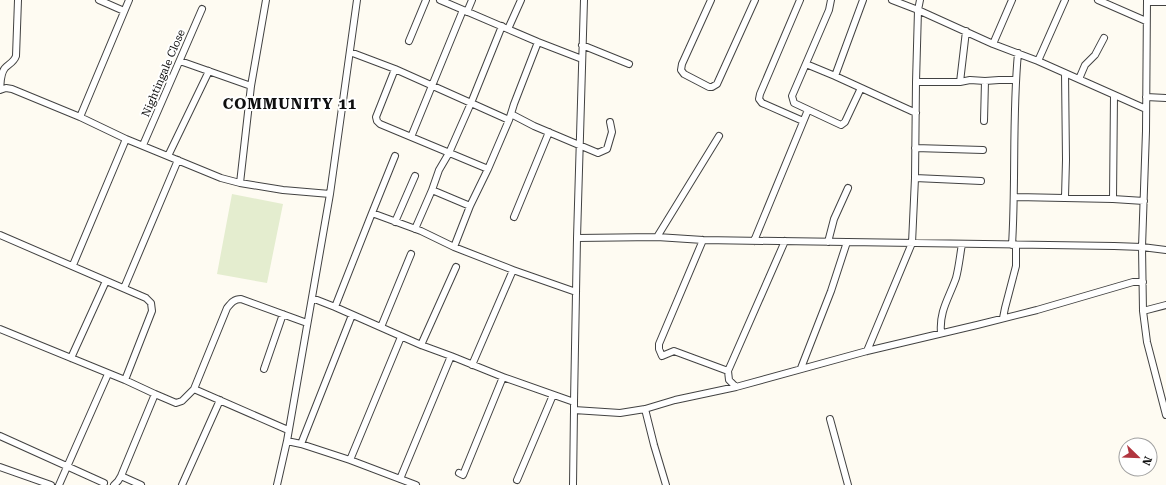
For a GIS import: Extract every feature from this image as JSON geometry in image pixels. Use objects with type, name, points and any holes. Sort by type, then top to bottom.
[{"type":"street","points":[[18,0],[16,56],[14,60],[4,69],[1,76],[0,90],[6,88],[12,89],[221,178],[240,183],[284,190],[330,194]]},
{"type":"street","points":[[99,0],[124,12]]},
{"type":"street","points":[[80,117],[129,0]]},
{"type":"street","points":[[240,183],[251,86],[266,0]]},
{"type":"street","points":[[277,485],[287,440],[330,194],[357,0]]},
{"type":"street","points":[[409,41],[426,0]]},
{"type":"street","points":[[440,0],[449,2],[465,11],[582,59]]},
{"type":"street","points":[[411,137],[465,11],[472,0]]},
{"type":"street","points":[[415,229],[439,170],[449,153],[505,27],[521,0]]},
{"type":"street","points":[[573,485],[577,238],[584,0]]},
{"type":"street","points":[[711,0],[682,64],[681,70],[684,74],[709,87],[717,84],[755,0]]},
{"type":"street","points":[[800,0],[759,99],[762,103],[802,121]]},
{"type":"street","points":[[831,0],[829,10],[792,96],[794,103],[841,125],[845,122],[861,88]]},
{"type":"street","points":[[835,76],[863,0]]},
{"type":"street","points":[[892,0],[918,10],[993,44],[1038,61],[1146,109]]},
{"type":"street","points":[[867,351],[912,243],[915,178],[918,10],[920,0]]},
{"type":"street","points":[[993,44],[1012,0]]},
{"type":"street","points":[[1038,61],[1065,0]]},
{"type":"street","points":[[1098,0],[1146,21]]},
{"type":"street","points":[[1166,2],[1147,1],[1142,247],[1143,311],[1147,342],[1166,415]]},
{"type":"street","name":"Nightingale Close","points":[[143,145],[202,9]]},
{"type":"street","points":[[960,82],[966,31]]},
{"type":"street","points":[[1079,79],[1085,65],[1095,55],[1104,38]]},
{"type":"street","points":[[454,247],[470,206],[488,169],[510,117],[538,42]]},
{"type":"street","points":[[582,45],[629,64]]},
{"type":"street","points":[[350,52],[395,69],[471,103],[549,132],[598,154],[607,149],[612,132],[610,122]]},
{"type":"street","points":[[1003,318],[1016,266],[1014,245],[1014,197],[1016,80],[1018,54]]},
{"type":"street","points":[[180,61],[251,86]]},
{"type":"street","points":[[806,64],[916,113]]},
{"type":"street","points":[[395,69],[376,117],[377,121],[380,124],[488,169]]},
{"type":"street","points":[[168,156],[209,71]]},
{"type":"street","points":[[1065,73],[1065,198]]},
{"type":"street","points":[[916,82],[1016,80]]},
{"type":"street","points":[[984,121],[985,81]]},
{"type":"street","points":[[1113,199],[1114,95]]},
{"type":"street","points":[[1146,97],[1166,98]]},
{"type":"street","points":[[754,241],[802,121],[808,110]]},
{"type":"street","points":[[514,216],[549,132]]},
{"type":"street","points":[[657,237],[719,136]]},
{"type":"street","points":[[73,265],[126,138]]},
{"type":"street","points":[[915,148],[983,150]]},
{"type":"street","points":[[336,307],[395,156]]},
{"type":"street","points":[[124,288],[178,160]]},
{"type":"street","points":[[395,222],[415,176]]},
{"type":"street","points":[[915,178],[981,181]]},
{"type":"street","points":[[828,242],[834,219],[848,188]]},
{"type":"street","points":[[432,190],[470,206]]},
{"type":"street","points":[[1014,197],[1144,201]]},
{"type":"street","points":[[372,213],[415,229],[454,247],[513,270],[576,292]]},
{"type":"street","points":[[0,235],[73,265],[146,298],[151,303],[152,310],[124,380]]},
{"type":"street","points":[[577,238],[657,237],[703,240],[1142,247],[1166,250]]},
{"type":"street","points":[[703,240],[659,344],[659,349],[662,356],[674,351],[728,371]]},
{"type":"street","points":[[736,387],[729,380],[728,371],[785,241]]},
{"type":"street","points":[[801,368],[831,291],[847,242]]},
{"type":"street","points":[[941,333],[940,323],[942,312],[958,271],[962,244]]},
{"type":"street","points":[[381,327],[411,254]]},
{"type":"street","points":[[420,345],[456,267]]},
{"type":"street","points":[[472,365],[513,270]]},
{"type":"street","points":[[71,358],[106,281]]},
{"type":"street","points":[[574,410],[620,413],[645,409],[675,400],[736,387],[867,351],[1037,310],[1133,282],[1142,282]]},
{"type":"street","points":[[312,298],[336,307],[420,345],[574,402]]},
{"type":"street","points":[[0,329],[176,403],[182,401],[194,389],[227,308],[232,301],[241,299],[307,323]]},
{"type":"street","points":[[1143,311],[1166,305]]},
{"type":"street","points":[[264,369],[283,314]]},
{"type":"street","points":[[301,444],[352,315]]},
{"type":"street","points":[[350,460],[401,337]]},
{"type":"street","points":[[400,479],[451,356]]},
{"type":"street","points":[[59,485],[108,374]]},
{"type":"street","points":[[459,473],[463,475],[503,377]]},
{"type":"street","points":[[194,389],[288,430]]},
{"type":"street","points":[[114,485],[121,476],[155,394]]},
{"type":"street","points":[[517,480],[553,395]]},
{"type":"street","points":[[182,485],[220,400]]},
{"type":"street","points":[[645,409],[666,485]]},
{"type":"street","points":[[830,419],[848,485]]},
{"type":"street","points":[[0,436],[106,484]]},
{"type":"street","points":[[287,440],[350,460],[416,485]]},
{"type":"street","points":[[0,467],[51,485]]},
{"type":"street","points":[[121,476],[141,485]]},
{"type":"green space","points":[[232,194],[283,204],[267,283],[217,274]]},
{"type":"district","name":"COMMUNITY 11","points":[[290,104]]}]
